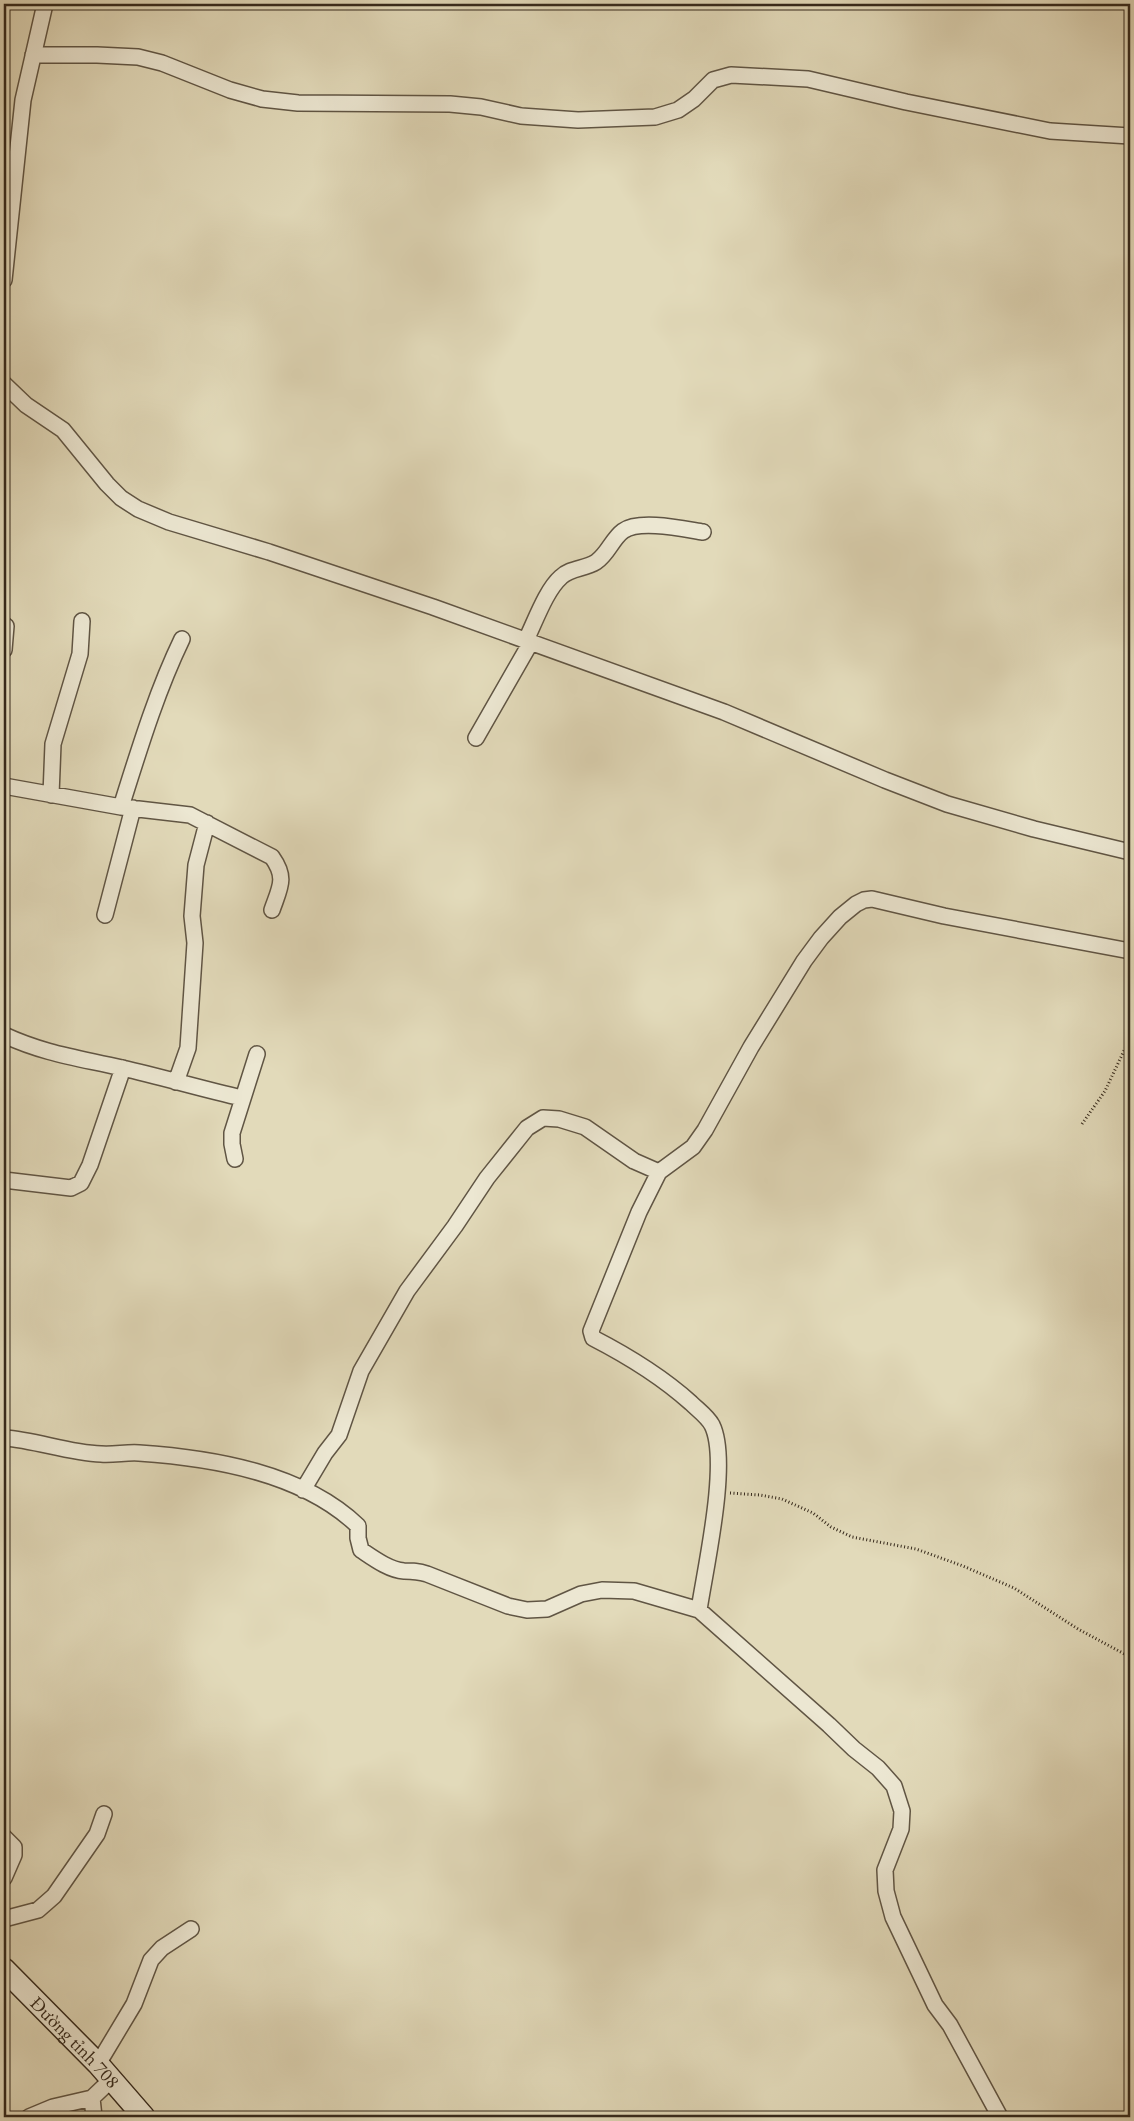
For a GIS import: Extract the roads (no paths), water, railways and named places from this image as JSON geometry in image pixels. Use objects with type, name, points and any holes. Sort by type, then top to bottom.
[{"type":"main road","name":"Đường tỉnh 708","points":[[4,1969],[105,2072],[144,2117]]},
{"type":"street","points":[[4,280],[23,100],[45,4]]},
{"type":"street","points":[[33,55],[97,54],[138,57],[162,63],[230,90],[262,99],[298,103],[450,104],[481,107],[521,116],[578,120],[655,117],[678,110],[694,99],[714,80],[731,75],[808,79],[896,100],[1050,131],[1130,136]]},
{"type":"street","points":[[4,384],[26,405],[62,430],[121,498],[138,509],[169,522],[333,573],[724,712],[947,804],[1130,852]]},
{"type":"street","points":[[476,738],[560,577],[596,562],[605,554],[624,530],[633,526],[657,526],[702,532]]},
{"type":"street","points":[[51,795],[53,744],[80,654],[82,621]]},
{"type":"street","points":[[4,650],[6,626]]},
{"type":"street","points":[[105,915],[145,733],[169,666],[182,639]]},
{"type":"street","points":[[4,786],[127,808],[190,815],[272,856],[280,867],[282,879],[272,910]]},
{"type":"street","points":[[176,1082],[188,1048],[195,943],[192,916],[196,865],[206,823]]},
{"type":"street","points":[[699,1610],[710,1548],[717,1492],[718,1451],[712,1426],[704,1414],[669,1383],[629,1357],[593,1338],[591,1331],[639,1212],[659,1172],[693,1147],[706,1130],[751,1046],[804,961],[840,917],[864,900],[872,899],[944,916],[1130,951]]},
{"type":"street","points":[[4,1035],[57,1055],[123,1068],[242,1098]]},
{"type":"street","points":[[235,1159],[232,1133],[257,1054]]},
{"type":"street","points":[[4,1180],[71,1188],[81,1183],[90,1165],[123,1068]]},
{"type":"street","points":[[303,1490],[325,1453],[339,1435],[361,1371],[407,1291],[455,1226],[486,1178],[527,1128],[543,1118],[559,1119],[585,1128],[634,1161],[659,1172]]},
{"type":"street","points":[[4,1438],[100,1454],[137,1453],[206,1460],[249,1468],[303,1490],[344,1513],[358,1526],[361,1550],[377,1562],[403,1571],[414,1569],[508,1606],[527,1610],[547,1609],[581,1594],[602,1590],[634,1591],[699,1610],[854,1749],[878,1768],[894,1786],[902,1811],[901,1830],[885,1870],[886,1891],[893,1917],[935,2005],[950,2025],[1000,2117]]},
{"type":"street","points":[[4,1919],[38,1910],[54,1896],[97,1834],[104,1814]]},
{"type":"street","points":[[4,1837],[14,1847],[14,1855],[4,1878]]},
{"type":"street","points":[[94,2117],[92,2098],[105,2072],[151,1960],[162,1948],[191,1929]]},
{"type":"street","points":[[29,2117],[53,2107],[92,2098]]}]
